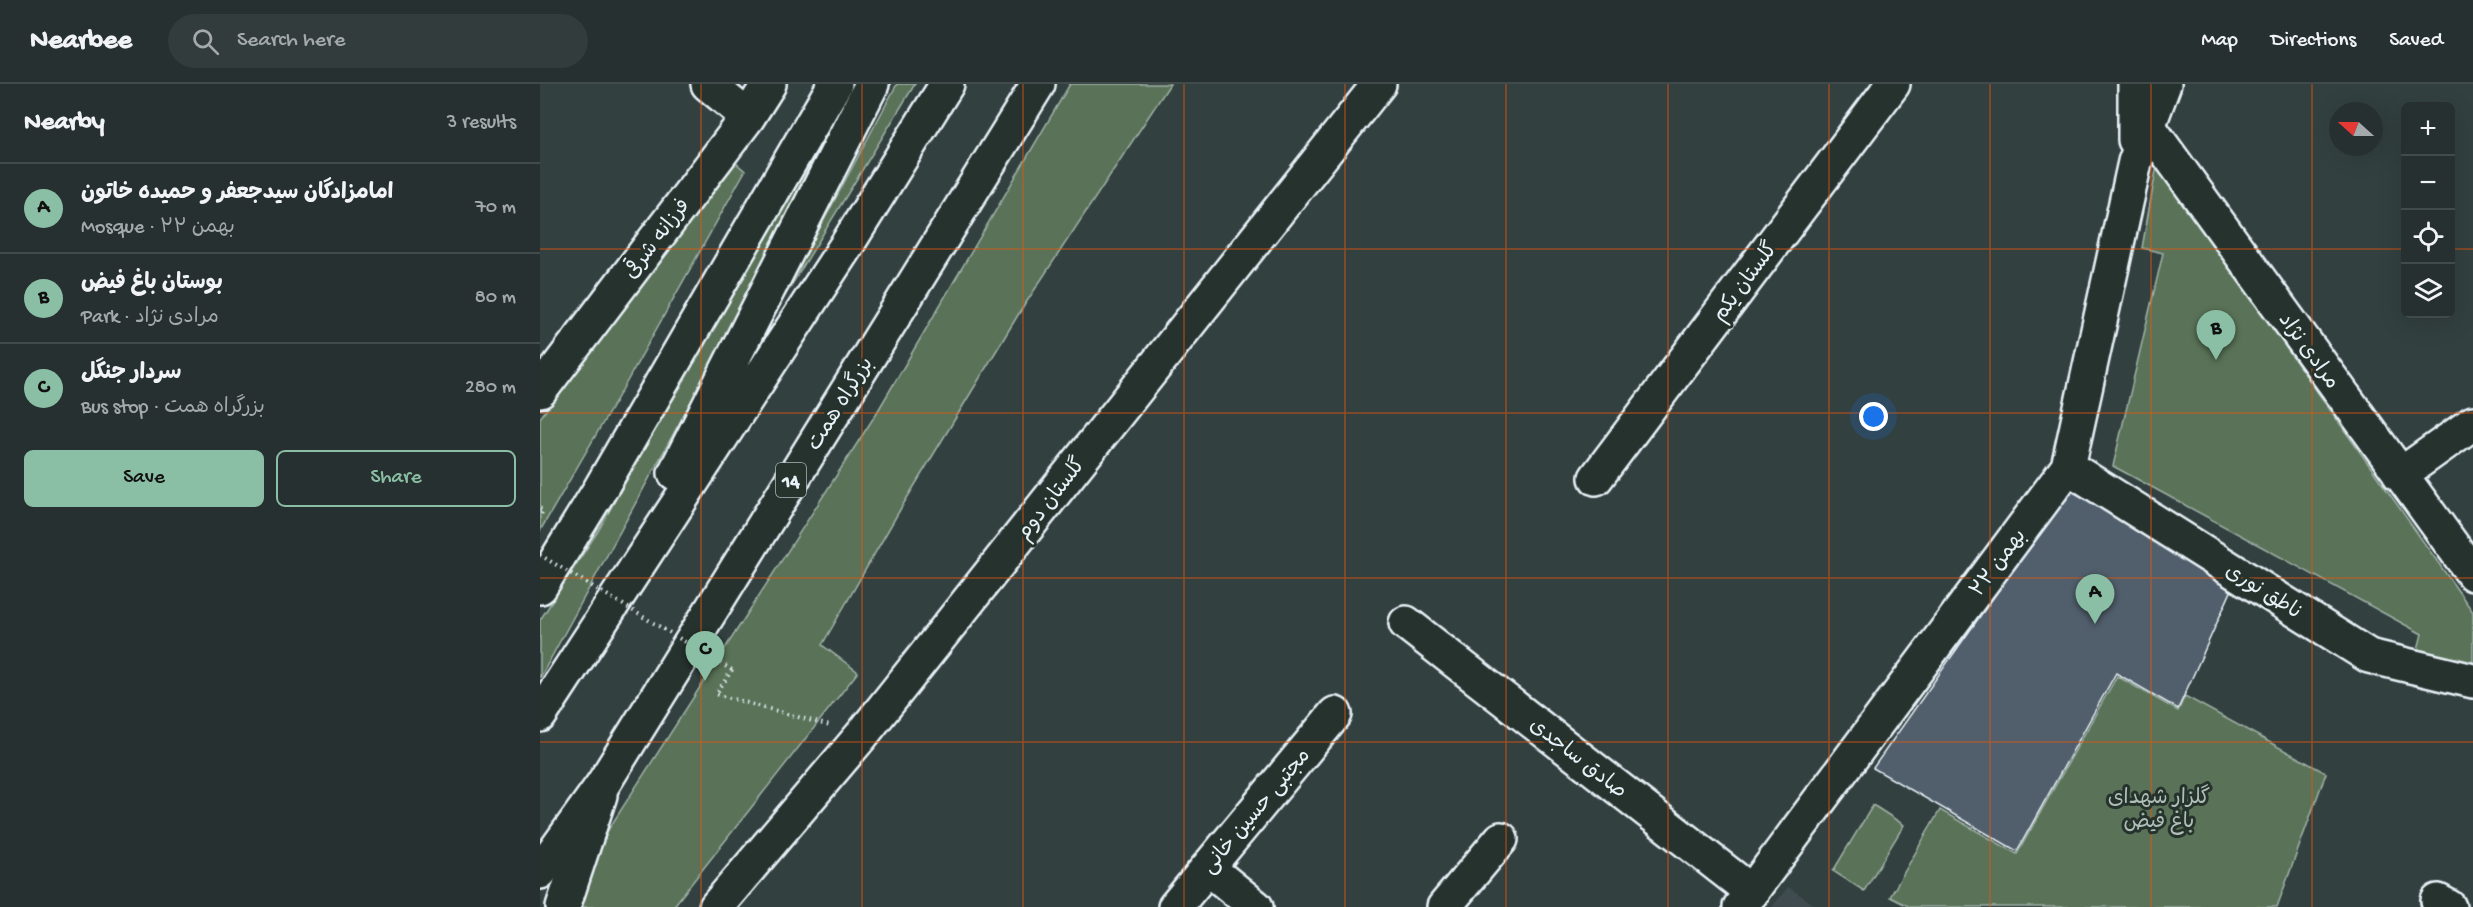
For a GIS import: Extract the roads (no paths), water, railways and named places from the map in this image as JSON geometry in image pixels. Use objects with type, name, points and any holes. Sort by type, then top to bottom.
[{"type":"main road","points":[[708,84],[748,117]]},
{"type":"main road","name":"فرزانه شرقی","points":[[540,391],[748,117],[769,84]]},
{"type":"main road","points":[[540,587],[599,491],[835,84]]},
{"type":"main road","points":[[590,638],[872,84]]},
{"type":"main road","points":[[540,715],[848,243],[947,84]]},
{"type":"main road","name":"بزرگراه همت","points":[[540,872],[603,784],[1038,84]]},
{"type":"main road","name":"گلستان دوم","points":[[716,907],[862,735],[1379,84]]},
{"type":"main road","name":"گلستان یکم","points":[[1596,478],[1893,84]]},
{"type":"main road","name":"۲۲ بهمن","points":[[2135,84],[2135,162]]},
{"type":"main road","name":"۲۲ بهمن","points":[[1746,900],[2068,467],[2135,162],[2164,84]]},
{"type":"main road","name":"مرادی نژاد","points":[[2148,126],[2473,574]]},
{"type":"main road","points":[[2400,476],[2473,423]]},
{"type":"main road","name":"ناطق نوری","points":[[2068,467],[2369,656],[2473,681]]},
{"type":"main road","name":"صادق ساجدی","points":[[1406,623],[1746,900]]},
{"type":"main road","name":"مجتبی حسین خانی","points":[[1175,907],[1335,714]]},
{"type":"main road","points":[[562,907],[603,784]]},
{"type":"main road","points":[[1444,907],[1501,838]]},
{"type":"main road","points":[[1208,868],[1256,907]]},
{"type":"place","name":"بوستان باغ فیض","points":[[2216,360]]},
{"type":"place","name":"امامزادگان سیدجعفر و حمیده خاتون","points":[[2095,624]]},
{"type":"place","name":"سردار جنگل","points":[[705,681]]},
{"type":"park label","name":"گلزار شهدای باغ فیض","points":[[2159,808]]}]
